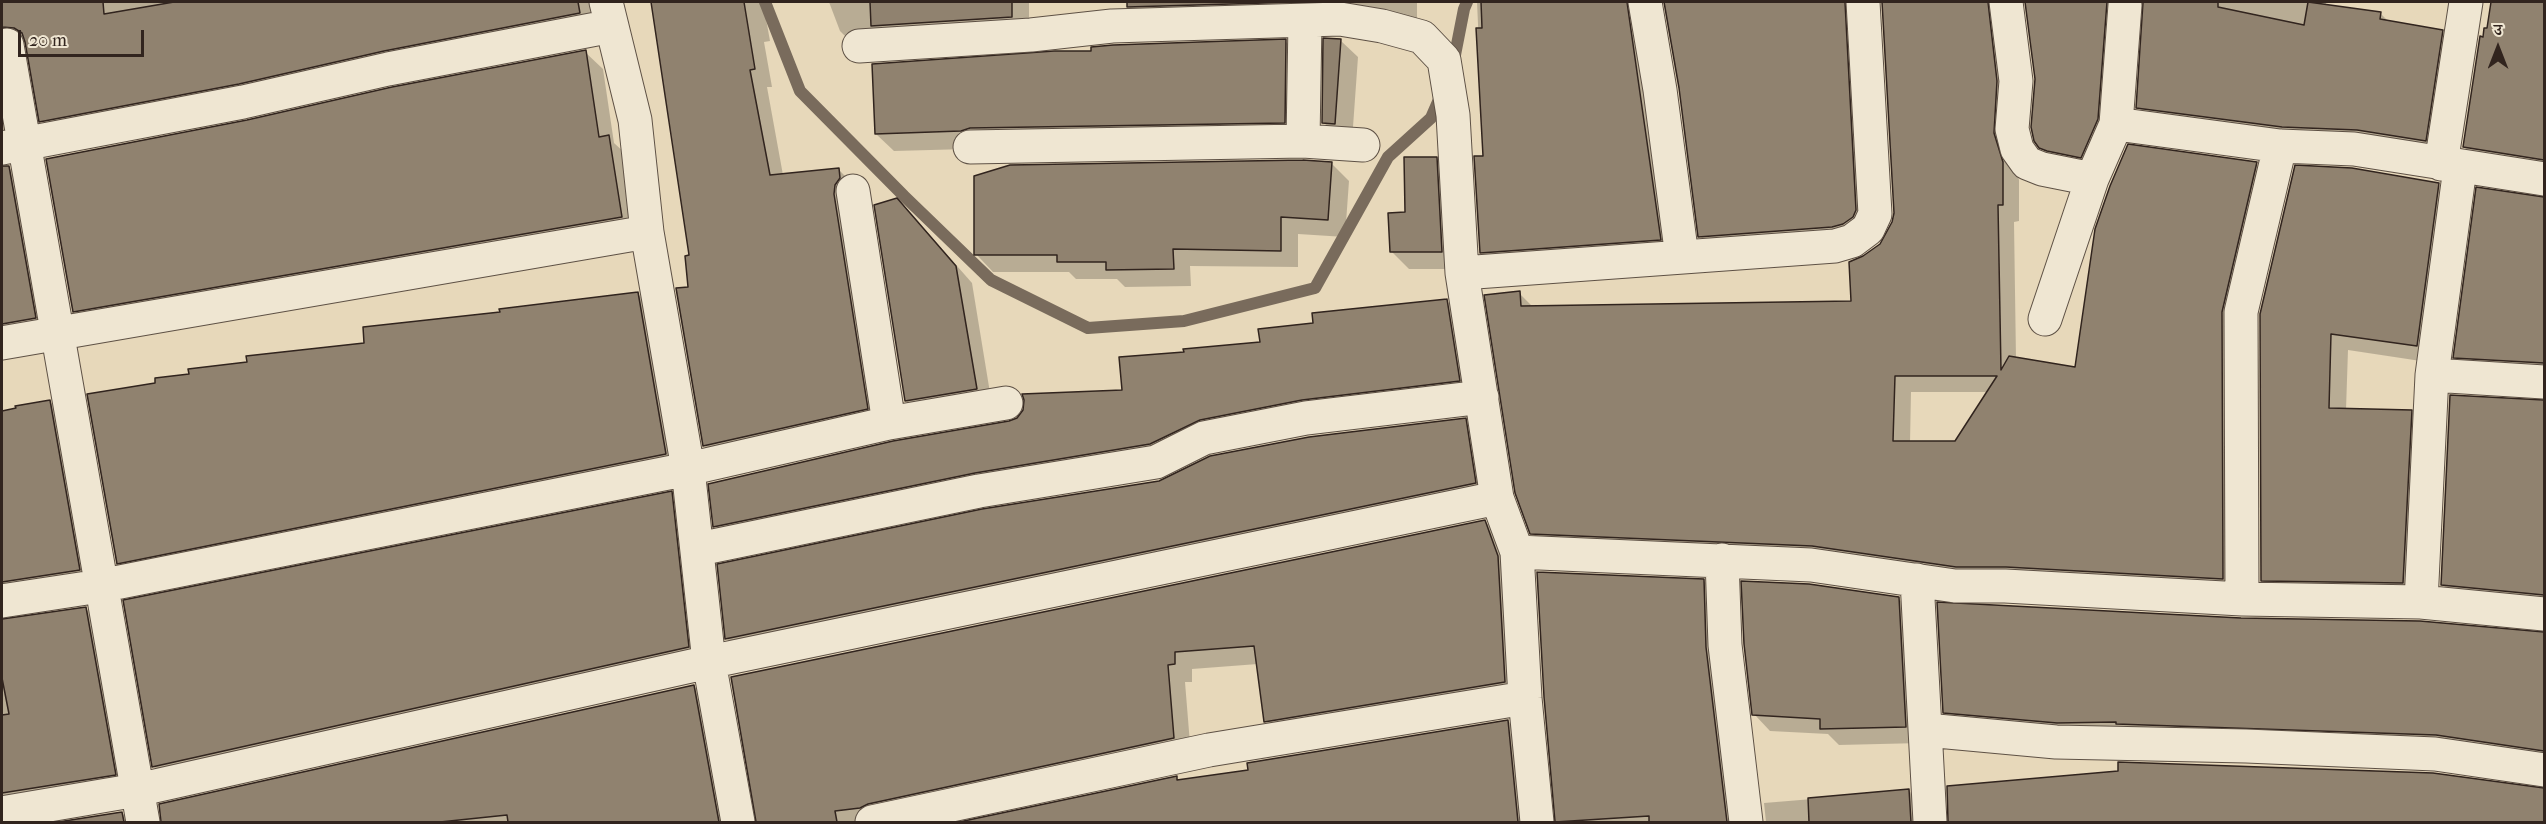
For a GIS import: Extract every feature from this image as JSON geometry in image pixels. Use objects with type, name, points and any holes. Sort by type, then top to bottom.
[{"type":"street","points":[[1645,2],[1660,90],[1682,258]]},
{"type":"street","points":[[1462,273],[1835,246],[1852,242],[1868,229],[1875,214],[1863,2]]},
{"type":"street","points":[[2006,2],[2016,81],[2012,129],[2018,149],[2026,164],[2092,179]]},
{"type":"street","points":[[2421,602],[2432,375],[2466,2]]},
{"type":"street","points":[[2045,320],[2092,179],[2116,124],[2125,5]]},
{"type":"street","points":[[12,146],[243,102],[388,69],[609,14],[635,120],[647,232],[688,469],[699,549],[709,662],[738,822]]},
{"type":"street","points":[[859,46],[1031,35],[1112,14],[1305,21],[1340,19],[1382,26],[1422,38],[1444,60],[1450,92],[1462,273],[1497,498],[1517,552],[1524,698],[1538,822]]},
{"type":"street","points":[[1303,141],[1305,21]]},
{"type":"street","points":[[8,45],[12,146],[58,333],[100,586],[143,822]]},
{"type":"street","points":[[2116,124],[2280,146],[2354,149],[2544,179]]},
{"type":"street","points":[[970,147],[1303,141],[1363,145]]},
{"type":"street","points":[[2242,599],[2241,312],[2280,146]]},
{"type":"street","points":[[853,191],[889,423]]},
{"type":"street","points":[[2,343],[647,232]]},
{"type":"street","points":[[2432,375],[2544,382]]},
{"type":"street","points":[[699,549],[979,491],[1156,462],[1204,438],[1306,418],[1482,398]]},
{"type":"street","points":[[2,601],[100,586],[688,469],[889,423],[1006,403]]},
{"type":"street","points":[[2,813],[137,790],[709,662],[1497,498]]},
{"type":"street","points":[[1517,552],[1811,565],[1955,586],[2005,586],[2242,599],[2421,602],[2544,614]]},
{"type":"street","points":[[1722,560],[1725,645],[1746,822]]},
{"type":"street","points":[[1917,580],[1930,822]]},
{"type":"street","points":[[872,822],[1209,750],[1524,698]]},
{"type":"street","points":[[1926,730],[2056,742],[2246,746],[2435,754],[2544,770]]},
{"type":"building","points":[[2,2],[103,2],[104,14],[174,2],[578,2],[580,13],[384,51],[239,84],[39,122],[25,42],[22,33],[14,28],[2,27]]},
{"type":"building","points":[[651,2],[744,2],[755,69],[750,70],[770,175],[839,168],[840,178],[835,185],[834,194],[868,409],[703,446],[676,288],[688,287],[685,256],[689,255]]},
{"type":"building","points":[[870,2],[1012,2],[1012,17],[871,26]]},
{"type":"building","points":[[1127,2],[1299,2],[1127,7]]},
{"type":"building","points":[[1481,2],[1627,2],[1661,240],[1480,253],[1474,156],[1483,156],[1476,28],[1482,28]]},
{"type":"building","points":[[1664,2],[1845,2],[1856,210],[1853,217],[1843,224],[1832,227],[1698,237],[1679,88]]},
{"type":"building","points":[[1882,2],[1988,2],[1997,81],[1994,133],[2003,162],[2003,205],[1998,205],[2001,370],[2009,356],[2075,367],[2095,229],[2128,144],[2257,162],[2222,312],[2223,579],[2006,567],[1956,567],[1812,546],[1530,534],[1515,493],[1484,295],[1520,291],[1521,306],[1851,301],[1849,262],[1863,256],[1880,244],[1892,222],[1894,213]],"holes":[[[1895,376],[1997,376],[1955,441],[1893,441]]]},
{"type":"building","points":[[2025,2],[2107,2],[2098,119],[2081,158],[2047,151],[2039,148],[2034,141],[2031,127],[2035,79]]},
{"type":"building","points":[[2143,2],[2218,2],[2218,7],[2304,25],[2308,2],[2381,12],[2380,19],[2443,30],[2426,141],[2357,130],[2282,127],[2136,108]]},
{"type":"building","points":[[2491,2],[2544,2],[2544,160],[2463,147],[2480,36],[2483,37],[2484,28],[2487,28]]},
{"type":"building","points":[[1323,38],[1341,39],[1335,124],[1322,123]]},
{"type":"building","points":[[1286,39],[1285,123],[970,128],[961,131],[875,134],[872,64],[1054,51],[1091,51],[1091,47],[1113,45]]},
{"type":"building","points":[[586,50],[599,137],[609,135],[622,217],[73,312],[46,159],[247,120],[392,87]]},
{"type":"building","points":[[1404,157],[1437,157],[1442,252],[1390,252],[1388,213],[1405,212]]},
{"type":"building","points":[[1303,160],[1332,162],[1328,220],[1281,217],[1281,251],[1173,249],[1174,269],[1106,270],[1106,262],[1057,262],[1057,255],[974,255],[974,176],[1010,165]]},
{"type":"building","points":[[2295,165],[2352,168],[2439,183],[2417,346],[2331,334],[2329,408],[2412,410],[2403,583],[2261,581],[2260,314]]},
{"type":"building","points":[[2,166],[9,166],[36,318],[2,324]]},
{"type":"building","points":[[2476,187],[2544,197],[2544,363],[2453,358]]},
{"type":"building","points":[[897,198],[956,266],[977,389],[905,401],[874,205]]},
{"type":"building","points":[[638,292],[666,454],[117,564],[87,394],[155,383],[155,378],[189,374],[188,369],[247,362],[246,356],[364,343],[363,327],[500,312],[499,309]]},
{"type":"building","points":[[1447,299],[1460,381],[1302,400],[1200,420],[1150,444],[975,473],[713,527],[708,484],[893,441],[1009,421],[1017,418],[1023,410],[1022,394],[1122,390],[1119,357],[1184,352],[1183,349],[1260,342],[1258,329],[1313,323],[1312,313]]},
{"type":"building","points":[[2450,395],[2544,400],[2544,595],[2441,585]]},
{"type":"building","points":[[50,400],[80,570],[2,582],[2,411],[16,408],[15,406]]},
{"type":"building","points":[[1466,418],[1476,483],[725,639],[717,564],[982,509],[1159,481],[1210,456],[1309,437]]},
{"type":"building","points":[[672,491],[689,647],[152,767],[123,600]]},
{"type":"building","points":[[1485,520],[1498,556],[1505,682],[1264,722],[1254,646],[1175,652],[1175,664],[1168,665],[1174,738],[868,804],[860,808],[835,811],[837,822],[756,822],[731,677]]},
{"type":"building","points":[[1537,572],[1704,579],[1706,647],[1727,822],[1649,822],[1649,816],[1555,822],[1544,697]]},
{"type":"building","points":[[1741,581],[1809,584],[1899,597],[1906,727],[1820,729],[1820,719],[1752,715],[1744,644]]},
{"type":"building","points":[[1937,602],[2241,618],[2420,621],[2544,632],[2544,751],[2436,735],[2116,724],[2116,722],[2057,723],[1943,713]]},
{"type":"building","points":[[86,607],[116,775],[2,793],[2,715],[9,714],[2,678],[2,619]]},
{"type":"building","points":[[694,685],[719,822],[508,822],[507,815],[440,822],[161,822],[159,804]]},
{"type":"building","points":[[1508,720],[1518,822],[959,822],[1177,776],[1177,780],[1248,770],[1247,763]]},
{"type":"building","points":[[2118,762],[2433,773],[2544,788],[2544,822],[1948,822],[1947,786],[2118,771]]},
{"type":"building","points":[[1909,789],[1911,822],[1809,822],[1808,798]]},
{"type":"building","points":[[122,812],[124,822],[58,822]]},
{"type":"waterway","points":[[765,2],[800,91],[904,196],[991,280],[1088,328],[1184,321],[1315,288],[1388,157],[1431,118],[1441,95]]},
{"type":"waterway","points":[[1453,65],[1467,2]]}]
